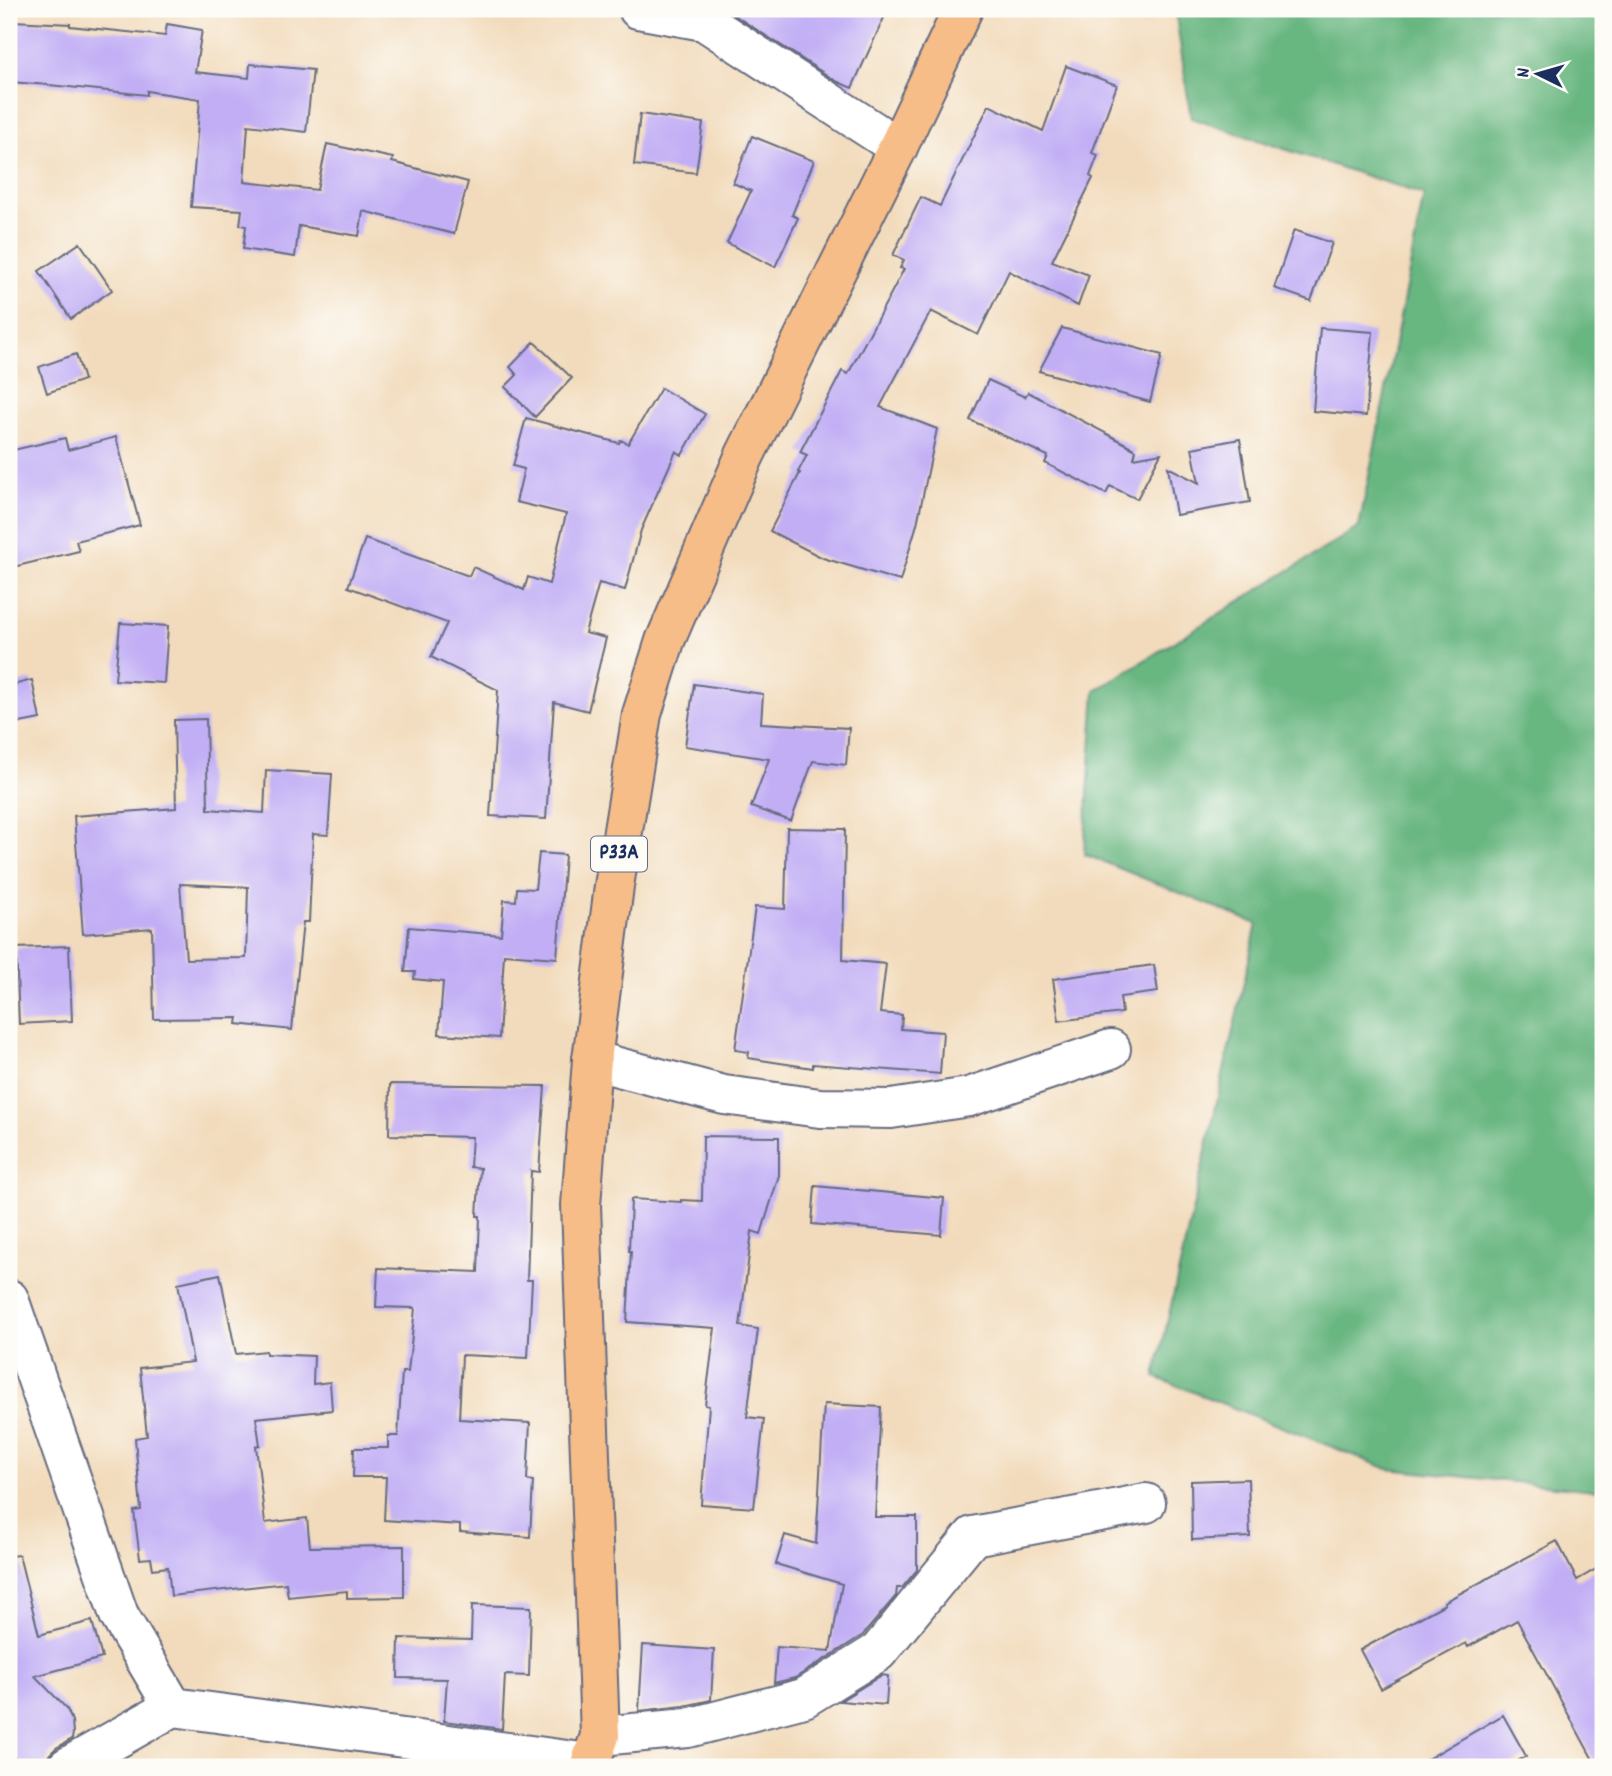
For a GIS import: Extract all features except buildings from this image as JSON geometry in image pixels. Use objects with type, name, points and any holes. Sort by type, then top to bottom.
[{"type":"main road","name":"P33A","points":[[593,1756],[581,1205],[592,1060],[614,887],[642,714],[665,641],[744,457],[898,147],[963,9]]},
{"type":"street","points":[[638,9],[704,21],[898,147]]},
{"type":"street","points":[[592,1060],[724,1096],[820,1108],[891,1109],[969,1097],[1111,1049]]},
{"type":"street","points":[[9,1299],[120,1615],[173,1707]]},
{"type":"street","points":[[67,1767],[173,1707],[593,1756],[804,1698],[878,1652],[972,1536],[1146,1503]]},
{"type":"green space","points":[[1175,9],[1603,9],[1603,1491],[1388,1469],[1155,1377],[1257,924],[1084,854],[1095,691],[1359,527],[1424,195],[1191,118]]}]
